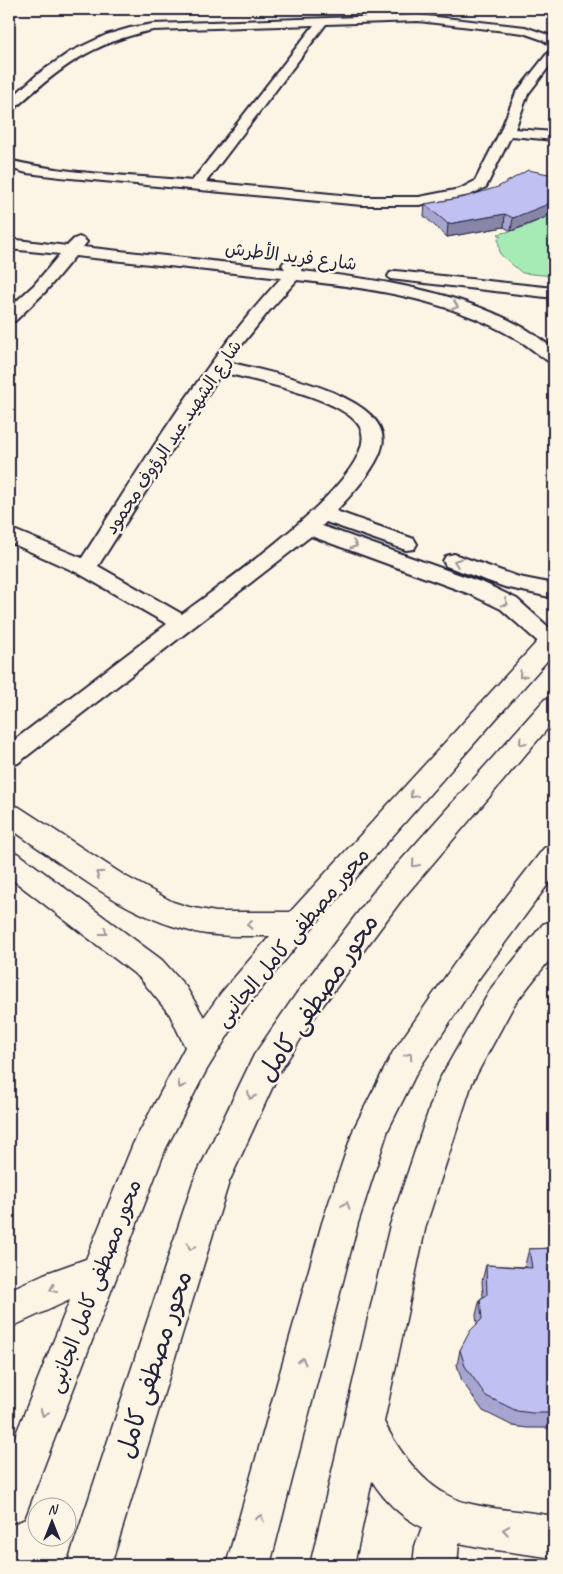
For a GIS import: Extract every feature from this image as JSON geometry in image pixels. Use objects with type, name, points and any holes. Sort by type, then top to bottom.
[{"type":"street","points":[[9,106],[77,52],[102,39],[134,30],[174,25],[434,18],[525,30],[547,38],[554,44]]},
{"type":"street","points":[[196,186],[323,21]]},
{"type":"street","points":[[9,164],[60,173],[362,201],[419,201],[444,197],[465,192],[481,184],[508,128],[522,93],[554,52]]},
{"type":"street","points":[[13,84],[32,86]]},
{"type":"street","points":[[508,128],[554,129]]},
{"type":"street","points":[[508,128],[554,136]]},
{"type":"street","name":"شارع فريد الأطرش","points":[[9,234],[123,257],[255,266]]},
{"type":"street","name":"شارع فريد الأطرش","points":[[9,244],[75,246],[290,270],[554,293]]},
{"type":"street","points":[[9,317],[40,288],[75,246]]},
{"type":"street","points":[[40,288],[82,268],[123,257]]},
{"type":"street","points":[[255,266],[262,307]]},
{"type":"street","name":"شارع فريد الأطرش","points":[[290,270],[434,299],[496,320],[554,357]]},
{"type":"street","name":"شارع الشهيد عبد الرؤوف محمود","points":[[86,568],[217,365],[290,270]]},
{"type":"street","points":[[370,286],[489,293],[554,303]]},
{"type":"street","points":[[9,757],[315,521],[368,458],[373,442],[370,426],[360,414],[346,404],[326,395],[217,365]]},
{"type":"street","points":[[315,521],[513,582],[554,591]]},
{"type":"street","points":[[315,521],[478,588],[509,604],[553,640]]},
{"type":"street","points":[[9,534],[86,568],[183,624]]},
{"type":"street","name":"محور مصطفى كامل الجانبى","points":[[9,1503],[150,1144],[202,1049],[232,1002],[298,923],[553,640]]},
{"type":"street","name":"محور مصطفى كامل","points":[[89,1565],[211,1182],[266,1065],[308,1002],[389,894],[552,712]]},
{"type":"street","points":[[9,814],[135,897],[160,910],[219,924],[298,923]]},
{"type":"street","points":[[248,1565],[340,1223],[371,1128],[410,1054],[466,972],[554,855]]},
{"type":"street","points":[[9,862],[151,969],[165,982],[187,1013],[202,1049]]},
{"type":"street","points":[[332,1565],[408,1225],[456,1080],[503,996],[554,932]]},
{"type":"street","points":[[9,1309],[22,1305],[59,1286],[99,1274]]},
{"type":"street","points":[[363,1421],[371,1443],[383,1463],[397,1482],[415,1498],[466,1524],[554,1537]]},
{"type":"street","points":[[435,1565],[436,1547],[441,1531],[449,1517]]},
{"type":"green space","points":[[554,209],[554,276],[522,273],[500,254],[498,238],[501,237],[498,234],[536,222]]},
{"type":"building","points":[[528,170],[554,175],[554,198],[546,205],[513,218],[505,214],[448,224],[425,204],[465,197],[498,187]]},
{"type":"building","points":[[554,1248],[554,1413],[517,1411],[486,1396],[465,1366],[460,1350],[470,1331],[482,1319],[480,1299],[487,1295],[486,1265],[532,1268],[529,1249]]}]
